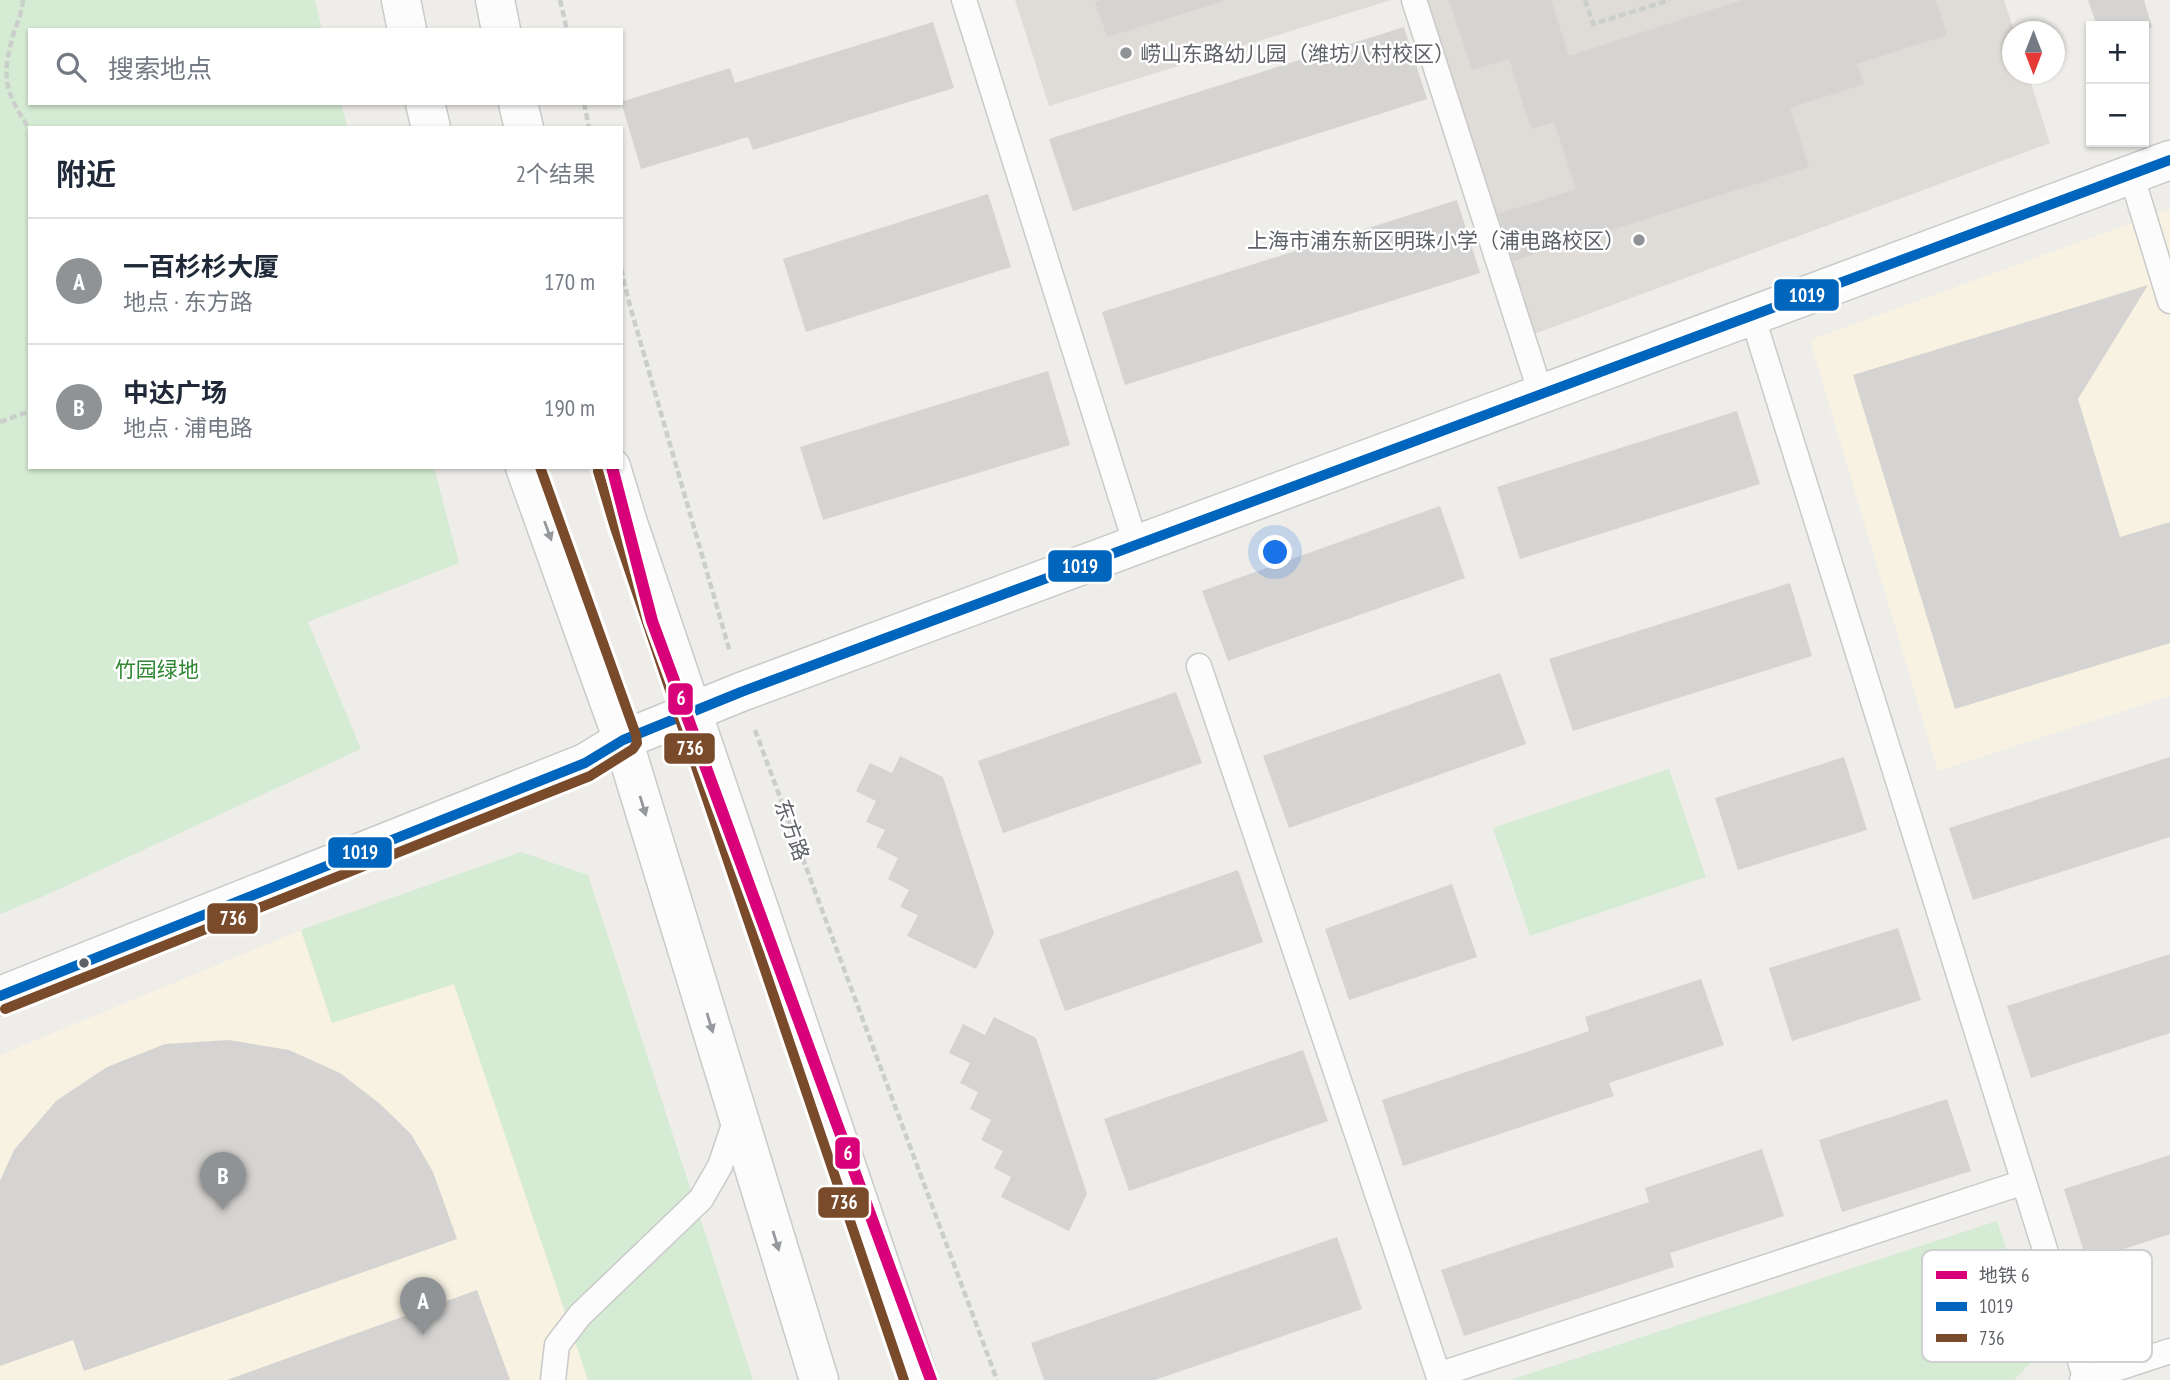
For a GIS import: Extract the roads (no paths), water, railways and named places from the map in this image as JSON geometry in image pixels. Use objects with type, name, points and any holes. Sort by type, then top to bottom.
[{"type":"street","points":[[495,0],[501,28]]},
{"type":"street","points":[[425,105],[431,126]]},
{"type":"street","points":[[518,105],[524,126]]},
{"type":"street","points":[[0,996],[585,763],[623,740],[741,692],[2170,160]]},
{"type":"street","points":[[526,469],[623,740],[819,1380]]},
{"type":"street","points":[[612,469],[919,1380]]},
{"type":"lane","points":[[964,0],[1136,545]]},
{"type":"lane","points":[[1414,0],[1541,394]]},
{"type":"lane","points":[[2132,174],[2170,301]]},
{"type":"lane","points":[[1752,315],[2045,1250]]},
{"type":"lane","points":[[1199,666],[1439,1378],[2024,1182]]},
{"type":"lane","points":[[553,1380],[557,1345],[580,1315],[701,1199],[720,1166],[737,1114]]},
{"type":"lane","points":[[2152,1357],[2170,1351]]},
{"type":"lane","points":[[2079,1362],[2084,1379],[2136,1362]]},
{"type":"metro line","name":"6","points":[[613,469],[652,621],[931,1380]]},
{"type":"place","name":"崂山东路幼儿园（潍坊八村校区）","points":[[1126,53]]},
{"type":"place","name":"上海市浦东新区明珠小学（浦电路校区）","points":[[1639,240]]},
{"type":"place","name":"中达广场","points":[[223,1210]]},
{"type":"place","name":"一百杉杉大厦","points":[[423,1335]]},
{"type":"park label","name":"竹园绿地","points":[[157,669]]}]
